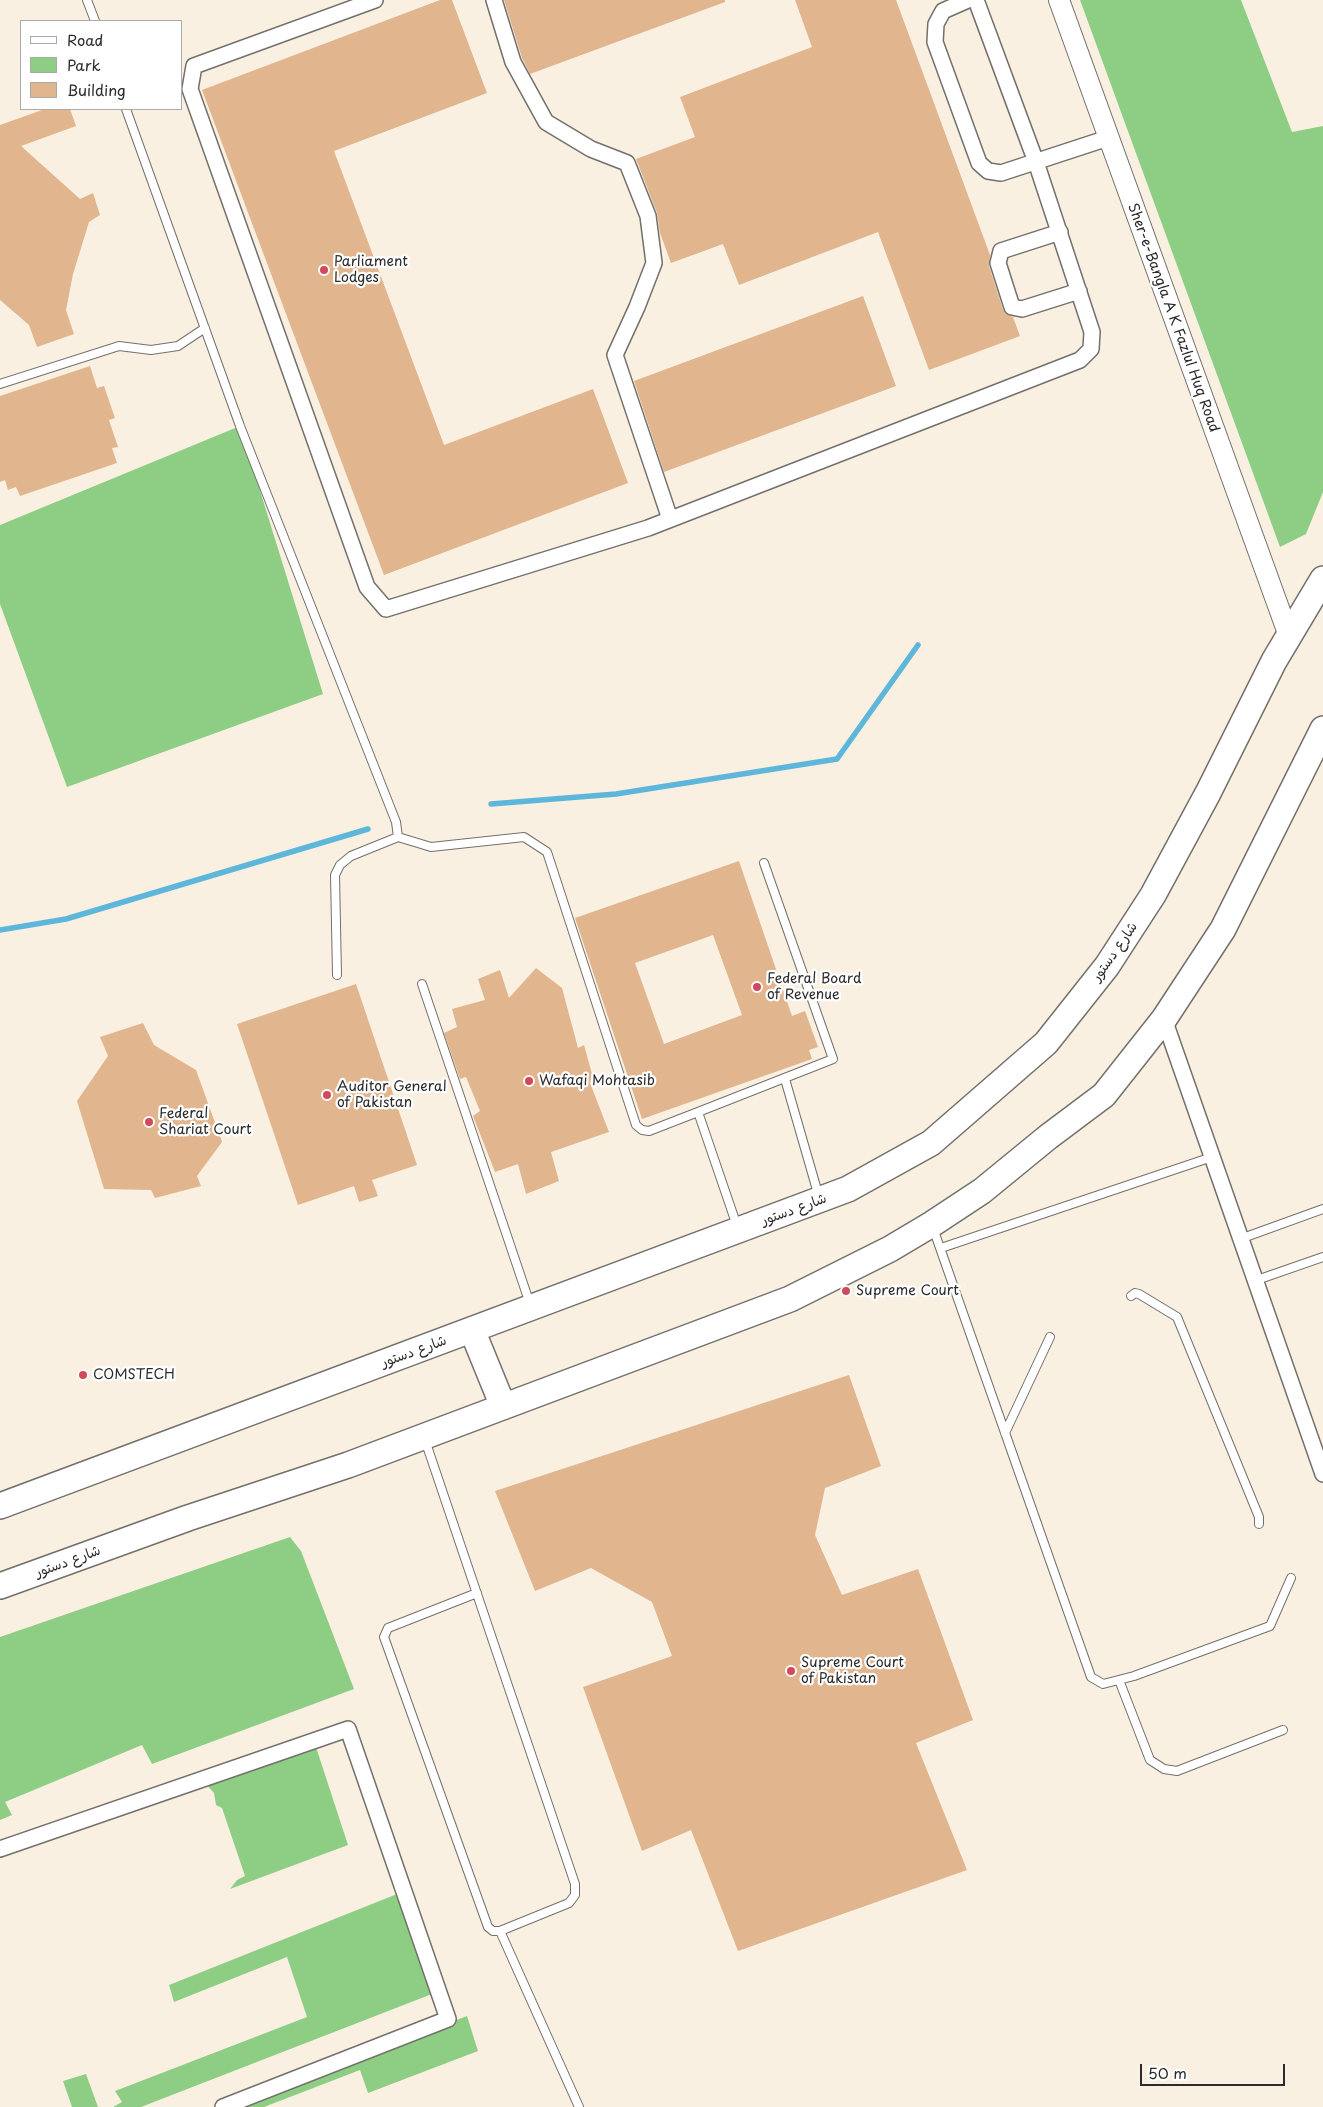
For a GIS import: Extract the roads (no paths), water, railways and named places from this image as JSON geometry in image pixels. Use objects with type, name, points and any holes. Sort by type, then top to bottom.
[{"type":"main road","name":"شارع دستور","points":[[0,1506],[820,1200],[848,1189],[931,1143],[1046,1043],[1107,966],[1153,895],[1289,636],[1323,579]]},
{"type":"main road","name":"شارع دستور","points":[[0,1586],[188,1518],[348,1465],[790,1299],[890,1249],[932,1224],[982,1191],[1048,1137],[1104,1095],[1164,1020],[1223,929],[1323,728]]},
{"type":"main road","points":[[472,1330],[503,1406]]},
{"type":"street","points":[[375,0],[194,66],[190,89],[367,588],[386,609],[670,519],[1080,360],[1090,349],[1092,332],[1036,162],[976,0]]},
{"type":"street","points":[[494,0],[513,62],[546,122],[591,149],[627,163],[648,216],[654,263],[637,307],[615,355],[670,519]]},
{"type":"street","points":[[968,0],[943,12],[936,24],[935,42],[979,163],[988,171],[1001,173],[1108,138]]},
{"type":"street","name":"Sher-e-Bangla A K Fazlul Huq Road","points":[[1058,0],[1289,636]]},
{"type":"street","points":[[1060,232],[1001,251],[998,263],[1012,307],[1022,309],[1079,291]]},
{"type":"street","points":[[1164,1020],[1323,1474]]},
{"type":"street","points":[[0,1849],[348,1729],[448,2019],[222,2107]]},
{"type":"lane","points":[[87,0],[95,20]]},
{"type":"lane","points":[[126,110],[240,426],[396,822],[398,837]]},
{"type":"lane","points":[[0,384],[119,346],[151,350],[178,346],[205,328]]},
{"type":"lane","points":[[337,975],[335,875],[340,865],[352,856],[398,837],[431,847],[524,837],[547,852],[636,1125],[642,1130],[650,1131],[833,1059],[764,863]]},
{"type":"lane","points":[[422,984],[532,1308]]},
{"type":"lane","points":[[785,1079],[820,1200]]},
{"type":"lane","points":[[698,1112],[739,1230]]},
{"type":"lane","points":[[941,1248],[1212,1157]]},
{"type":"lane","points":[[1240,1239],[1323,1209]]},
{"type":"lane","points":[[932,1224],[1091,1677],[1103,1684],[1119,1680],[1270,1626],[1290,1578]]},
{"type":"lane","points":[[1254,1281],[1323,1257]]},
{"type":"lane","points":[[1131,1296],[1139,1294],[1176,1317],[1259,1517],[1259,1524]]},
{"type":"lane","points":[[1005,1432],[1050,1338]]},
{"type":"lane","points":[[424,1436],[575,1884],[575,1895],[569,1903],[500,1932],[488,1927],[384,1637],[388,1628],[476,1593]]},
{"type":"lane","points":[[1119,1680],[1150,1760],[1164,1769],[1177,1771],[1283,1730]]},
{"type":"lane","points":[[500,1932],[579,2107]]},
{"type":"waterway","points":[[491,804],[616,794],[837,759],[918,645]]},
{"type":"waterway","points":[[0,930],[66,919],[368,829]]},
{"type":"place","name":"Parliament Lodges","points":[[324,270]]},
{"type":"place","name":"Federal Board of Revenue","points":[[757,987]]},
{"type":"place","name":"Wafaqi Mohtasib","points":[[529,1081]]},
{"type":"place","name":"Auditor General of Pakistan","points":[[327,1095]]},
{"type":"place","name":"Federal Shariat Court","points":[[149,1122]]},
{"type":"place","name":"Supreme Court","points":[[846,1291]]},
{"type":"place","name":"COMSTECH","points":[[83,1375]]},
{"type":"place","name":"Supreme Court of Pakistan","points":[[791,1671]]}]
